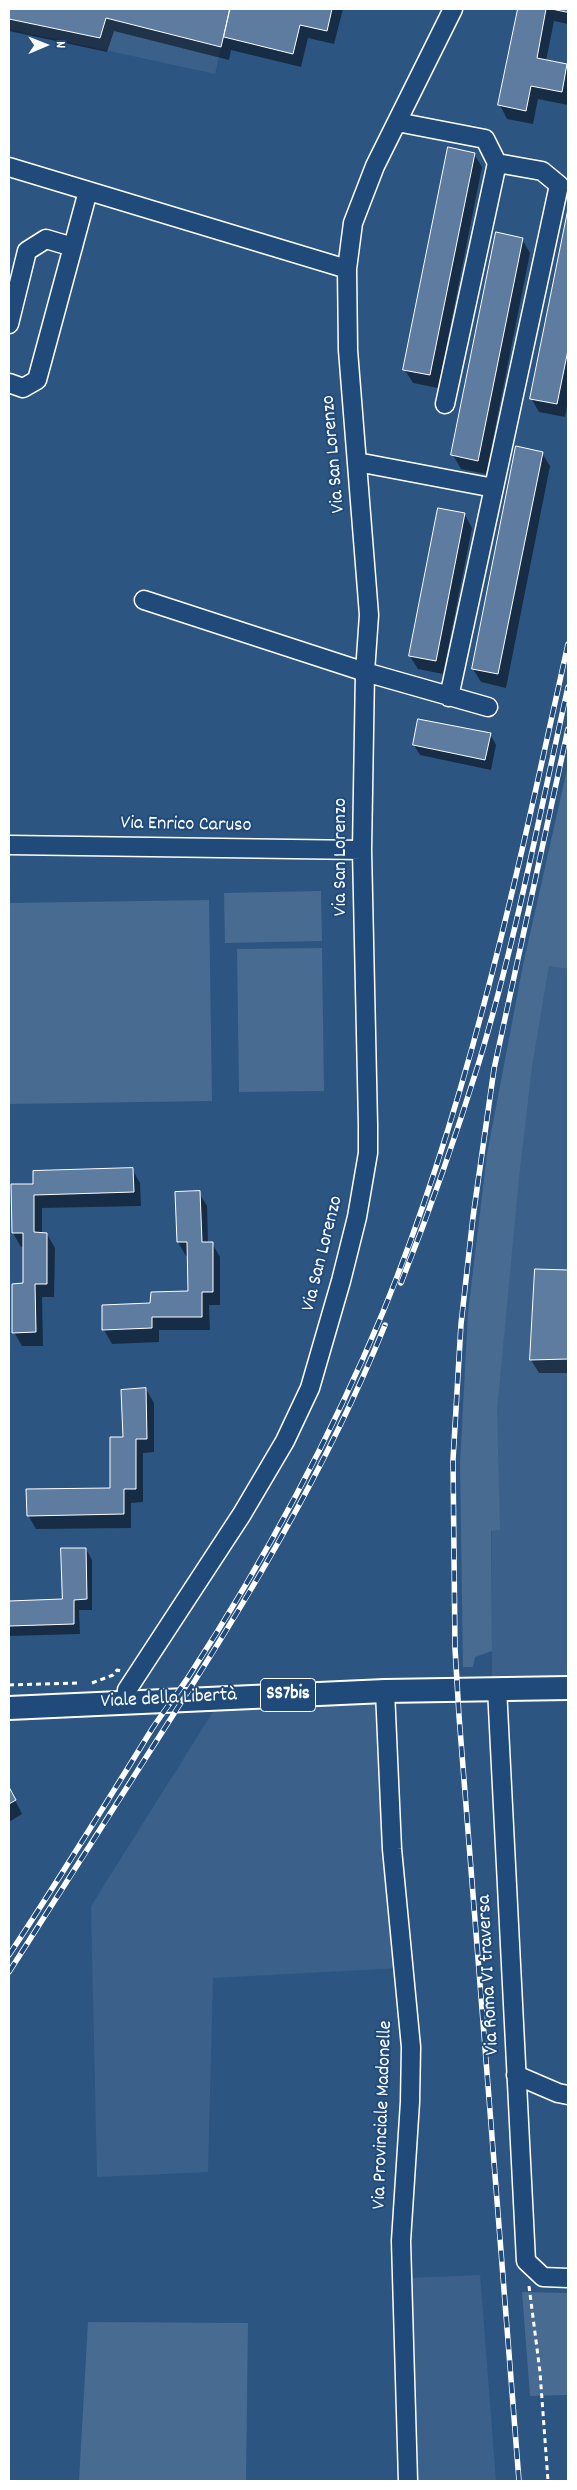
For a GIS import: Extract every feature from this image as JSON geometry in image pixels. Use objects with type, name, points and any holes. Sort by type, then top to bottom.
[{"type":"main road","name":"Viale della Libertà","points":[[9,1708],[384,1691],[568,1688]]},
{"type":"street","name":"Via San Lorenzo","points":[[140,1674],[242,1514],[285,1440],[310,1388],[342,1281],[357,1217],[368,1153],[362,850],[365,672],[369,615],[348,350],[347,269],[353,222],[375,166],[453,9]]},
{"type":"street","points":[[396,122],[486,139],[498,163],[446,404]]},
{"type":"street","points":[[449,697],[559,185],[542,171],[498,163]]},
{"type":"street","points":[[9,168],[347,269]]},
{"type":"street","points":[[9,383],[23,388],[37,380],[88,191]]},
{"type":"street","points":[[9,324],[27,251],[46,239],[73,247]]},
{"type":"street","points":[[357,462],[494,488]]},
{"type":"street","points":[[144,600],[365,672],[488,707]]},
{"type":"street","name":"Via Enrico Caruso","points":[[9,845],[362,850]]},
{"type":"street","points":[[135,1701],[144,1687],[140,1674]]},
{"type":"street","name":"Via Roma VI traversa","points":[[497,1688],[526,2261]]},
{"type":"street","name":"Via Provinciale Madonelle","points":[[384,1691],[392,1849],[411,2048],[410,2102],[401,2241],[408,2481]]},
{"type":"street","points":[[516,2075],[558,2093],[568,2095]]},
{"type":"street","points":[[526,2261],[542,2277],[568,2278]]},
{"type":"path","points":[[9,1684],[94,1683],[113,1675],[117,1670],[140,1674]]},
{"type":"path","points":[[526,2261],[540,2372],[548,2481]]},
{"type":"shaded area","points":[[9,9],[230,9],[215,74],[9,29]]},
{"type":"shaded area","points":[[568,765],[568,969],[549,966],[532,1068],[519,1178],[497,1410],[500,1530],[491,1531],[492,1651],[475,1657],[473,1667],[463,1667],[460,1463],[468,1313],[487,1154],[523,965]]},
{"type":"shaded area","points":[[321,891],[322,941],[225,943],[224,893]]},
{"type":"shaded area","points":[[209,900],[212,1101],[9,1104],[9,903]]},
{"type":"shaded area","points":[[322,948],[324,1091],[239,1092],[237,949]]},
{"type":"shaded area","points":[[549,966],[568,969],[568,1679],[492,1679],[491,1407],[532,1068]]},
{"type":"shaded area","points":[[379,1697],[400,1968],[213,1978],[208,2172],[97,2177],[91,1906],[218,1704]]},
{"type":"shaded area","points":[[480,2275],[496,2481],[415,2481],[408,2278]]},
{"type":"shaded area","points":[[522,2292],[568,2293],[568,2395],[530,2396]]},
{"type":"shaded area","points":[[88,2322],[248,2323],[246,2481],[79,2481]]},
{"type":"building","points":[[9,9],[230,9],[221,47],[106,18],[100,38],[9,19]]},
{"type":"building","points":[[230,9],[332,9],[327,31],[300,25],[293,54],[224,37]]},
{"type":"building","points":[[518,9],[546,9],[537,58],[567,64],[562,92],[531,86],[526,111],[498,105]]},
{"type":"building","points":[[552,9],[568,9],[568,12]]},
{"type":"building","points":[[448,147],[475,153],[430,375],[403,370]]},
{"type":"building","points":[[568,209],[568,350],[557,404],[530,399]]},
{"type":"building","points":[[496,232],[523,238],[478,461],[451,455]]},
{"type":"building","points":[[516,446],[543,452],[498,674],[472,669]]},
{"type":"building","points":[[438,508],[465,513],[436,661],[409,656]]},
{"type":"building","points":[[418,719],[491,733],[485,760],[413,745]]},
{"type":"building","points":[[133,1168],[134,1192],[34,1195],[34,1232],[47,1233],[47,1284],[35,1284],[36,1332],[12,1333],[12,1284],[23,1283],[23,1233],[12,1233],[11,1184],[33,1184],[33,1171]]},
{"type":"building","points":[[200,1191],[202,1242],[213,1242],[213,1292],[202,1292],[202,1317],[152,1317],[152,1328],[102,1330],[102,1305],[150,1303],[151,1292],[188,1291],[187,1242],[177,1242],[175,1192]]},
{"type":"building","points":[[535,1269],[568,1270],[568,1359],[530,1360]]},
{"type":"building","points":[[146,1388],[147,1439],[136,1439],[136,1489],[124,1489],[124,1514],[27,1516],[26,1489],[110,1488],[110,1437],[123,1437],[121,1390]]},
{"type":"building","points":[[61,1548],[86,1548],[87,1599],[74,1600],[74,1624],[9,1626],[9,1601],[62,1599]]},
{"type":"building","points":[[9,1787],[16,1800],[9,1804]]},
{"type":"railway","points":[[9,1955],[152,1729],[217,1633],[269,1544],[318,1453],[363,1359],[414,1231],[442,1149],[467,1066],[511,898],[568,644]]},
{"type":"railway","points":[[401,1283],[452,1145],[492,1016],[527,875],[568,687]]},
{"type":"railway","points":[[519,2481],[459,1716],[455,1648],[453,1460],[461,1324],[473,1217],[494,1069],[568,729]]},
{"type":"railway","points":[[9,1972],[191,1687],[282,1536],[337,1432],[385,1325]]}]
